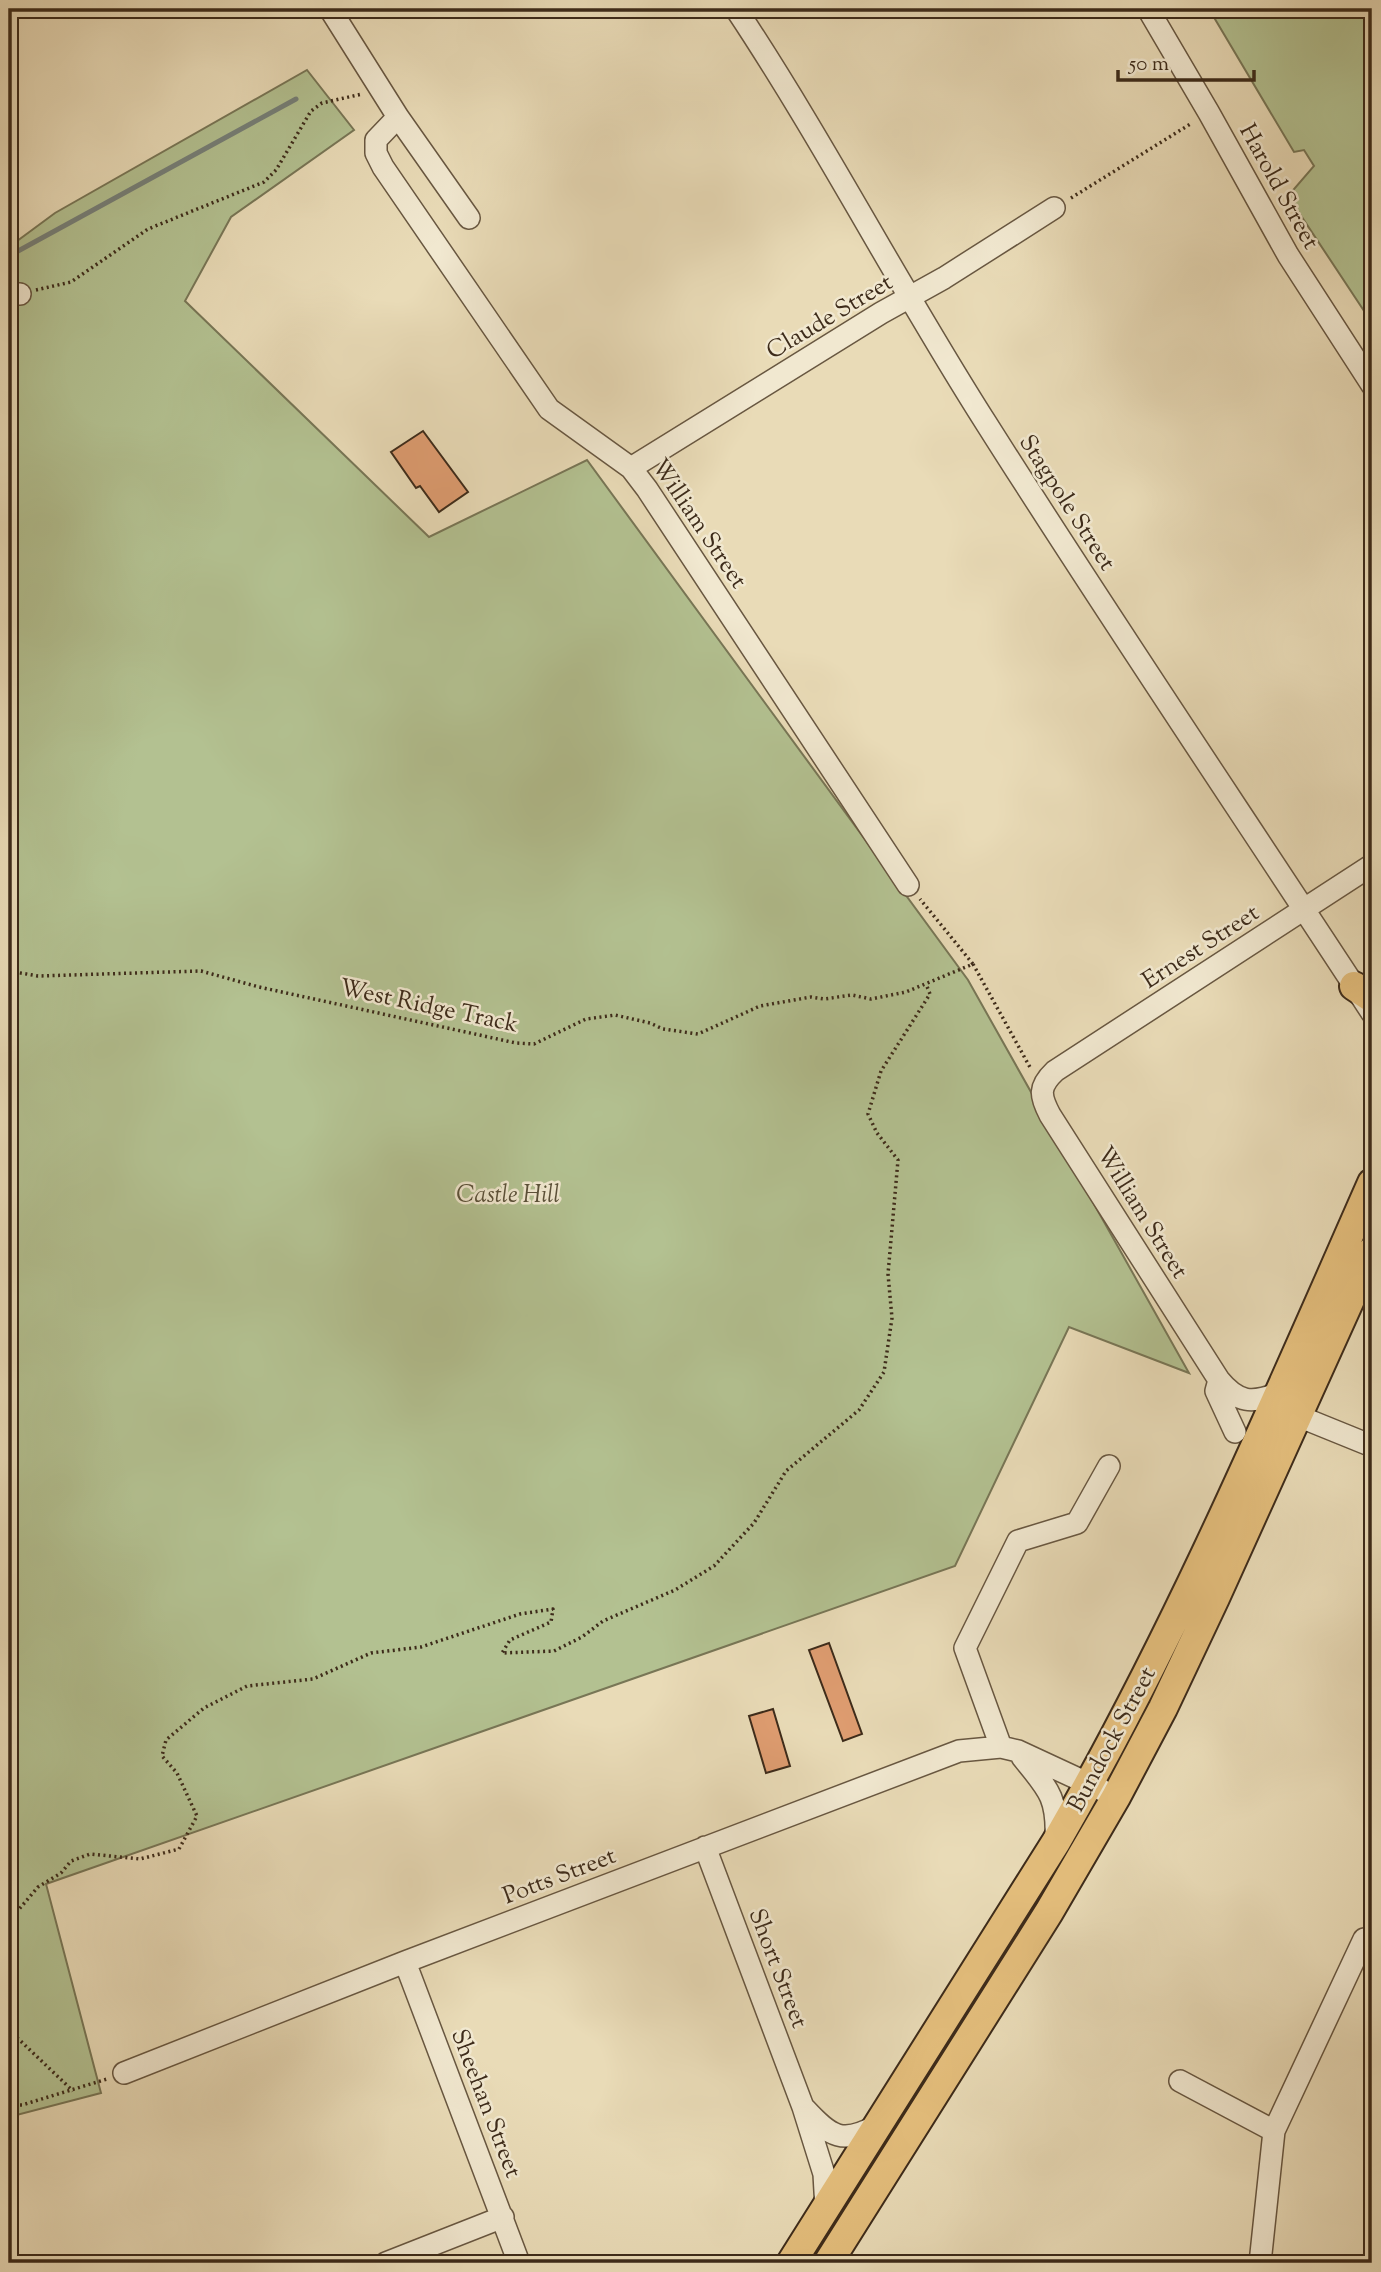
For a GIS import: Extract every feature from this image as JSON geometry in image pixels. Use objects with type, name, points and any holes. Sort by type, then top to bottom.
[{"type":"main road","name":"Bundock Street","points":[[791,2263],[880,2125],[1090,1784],[1157,1652],[1274,1405],[1372,1183]]},
{"type":"main road","name":"Bundock Street","points":[[828,2263],[1049,1912],[1116,1797],[1198,1635],[1372,1251]]},
{"type":"street","points":[[330,9],[398,117],[469,218]]},
{"type":"street","name":"Stagpole Street","points":[[736,9],[781,76],[909,299],[993,434],[1304,909],[1363,992],[1372,1013]]},
{"type":"street","name":"Harold Street","points":[[1148,9],[1287,255],[1372,384]]},
{"type":"street","name":"William Street","points":[[398,117],[376,139],[376,153],[383,167],[549,409],[631,468],[908,885]]},
{"type":"street","name":"Claude Street","points":[[631,468],[1054,208]]},
{"type":"street","name":"Ernest Street","points":[[1042,1101],[1046,1080],[1055,1071],[1372,865]]},
{"type":"street","name":"William Street","points":[[1042,1101],[1219,1380],[1229,1392],[1250,1401],[1266,1398],[1287,1414],[1298,1416]]},
{"type":"street","name":"William Street","points":[[1219,1380],[1216,1391],[1235,1432]]},
{"type":"street","points":[[1298,1416],[1372,1446]]},
{"type":"street","points":[[1056,1842],[1055,1802],[1046,1787],[1009,1749],[965,1648],[1018,1541],[1077,1523],[1108,1466]]},
{"type":"street","points":[[1009,1749],[1116,1797]]},
{"type":"street","name":"Potts Street","points":[[124,2073],[935,1759],[959,1751],[1009,1749]]},
{"type":"street","name":"Short Street","points":[[705,1847],[803,2107],[824,2174],[826,2209]]},
{"type":"street","points":[[1260,2263],[1273,2131],[1364,1939]]},
{"type":"street","name":"Sheehan Street","points":[[405,1962],[519,2263]]},
{"type":"street","points":[[1180,2081],[1273,2131]]},
{"type":"street","name":"Short Street","points":[[803,2107],[832,2134],[845,2137],[861,2135],[880,2125]]},
{"type":"street","points":[[386,2263],[503,2217]]},
{"type":"path","points":[[15,294],[71,282],[148,229],[264,182],[276,170],[311,111],[322,103],[382,89]]},
{"type":"path","points":[[1054,208],[1209,113]]},
{"type":"path","points":[[908,885],[972,964],[1027,1064],[1037,1076],[1042,1101]]},
{"type":"path","name":"West Ridge Track","points":[[9,971],[38,976],[201,971],[259,987],[516,1043],[534,1044],[586,1019],[615,1015],[650,1023],[663,1029],[698,1034],[760,1006],[810,997],[824,999],[852,995],[871,999],[906,992],[972,964]]},
{"type":"path","points":[[9,1921],[38,1887],[61,1873],[71,1861],[90,1854],[140,1859],[179,1849],[197,1816],[177,1773],[162,1756],[166,1740],[204,1708],[247,1686],[313,1679],[371,1653],[421,1647],[520,1614],[553,1609],[551,1622],[510,1640],[502,1653],[554,1651],[582,1637],[603,1621],[675,1590],[714,1566],[754,1523],[786,1471],[859,1410],[884,1371],[892,1318],[888,1275],[898,1160],[877,1133],[868,1114],[881,1071],[930,994],[926,984]]},
{"type":"path","points":[[9,2030],[73,2091]]},
{"type":"path","points":[[9,2105],[22,2105],[73,2091],[124,2073]]},
{"type":"green space","points":[[1209,9],[1372,9],[1372,323],[1288,196],[1314,166],[1304,150],[1294,152]]},
{"type":"green space","name":"Castle Hill","points":[[307,70],[354,130],[231,217],[185,301],[429,537],[587,460],[968,980],[1189,1373],[1069,1327],[955,1566],[46,1884],[101,2093],[9,2117],[9,247],[55,213]]},
{"type":"building","points":[[423,431],[468,492],[439,512],[420,486],[416,488],[391,452]]},
{"type":"building","points":[[829,1643],[862,1734],[843,1741],[809,1650]]},
{"type":"building","points":[[773,1709],[790,1766],[766,1773],[749,1716]]},
{"type":"waterway","points":[[9,256],[296,99]]}]
